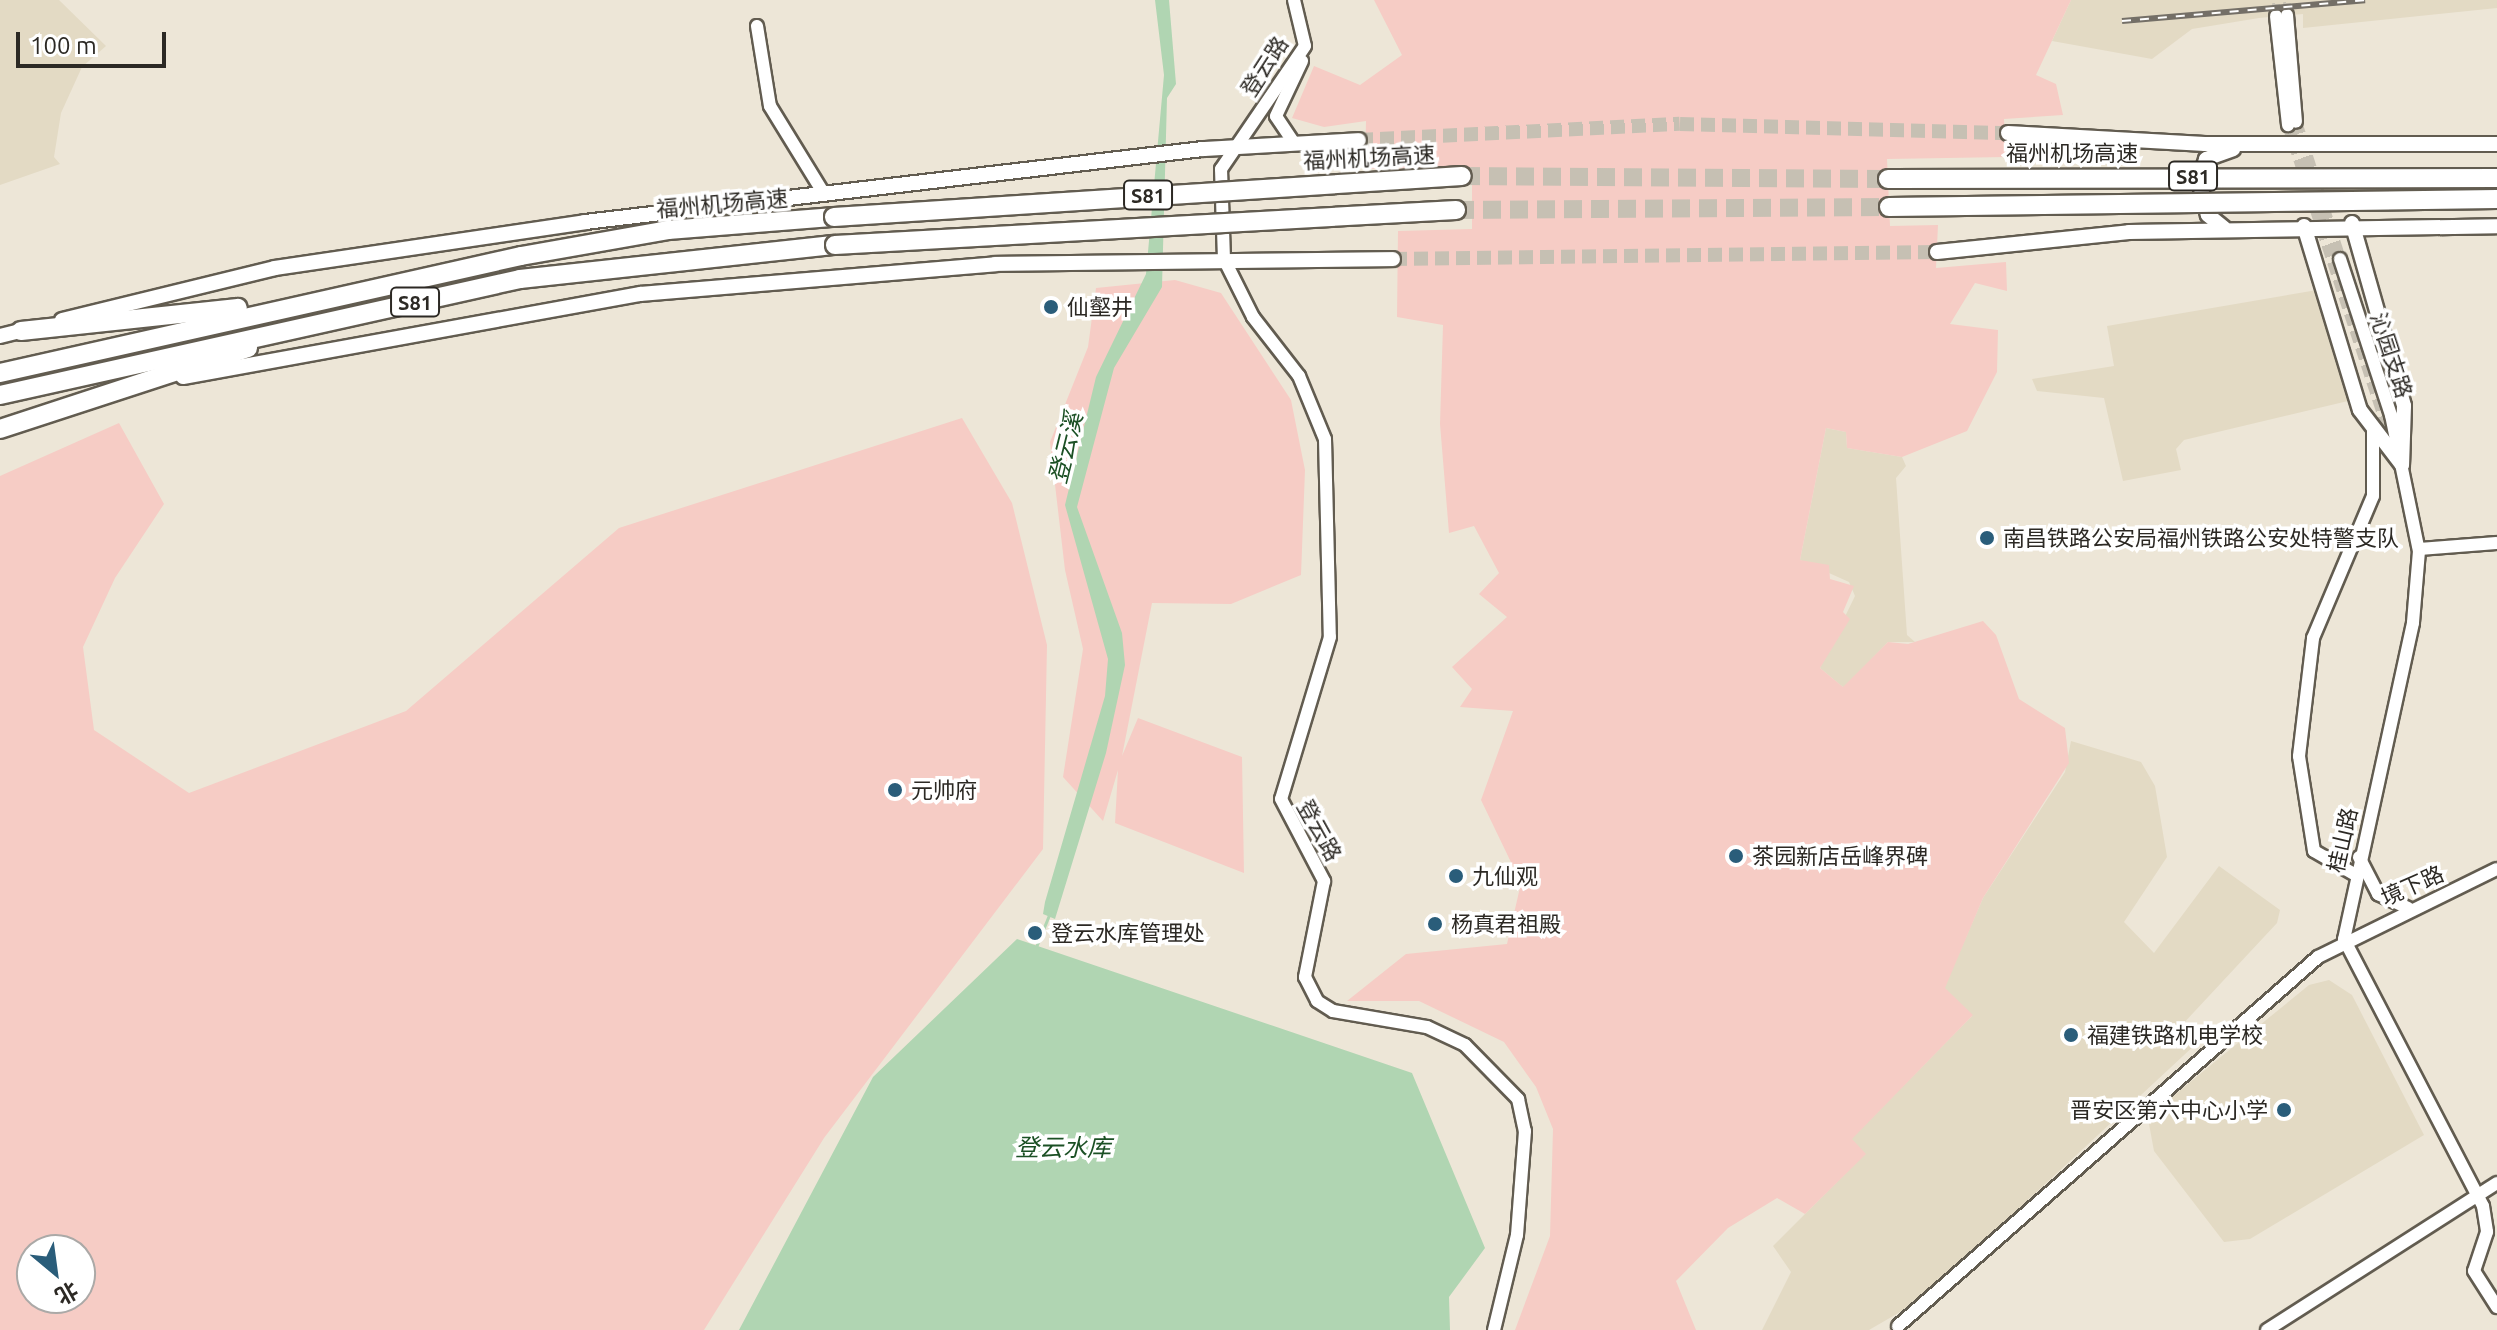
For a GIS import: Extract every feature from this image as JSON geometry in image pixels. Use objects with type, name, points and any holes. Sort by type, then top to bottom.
[{"type":"highway","name":"福州机场高速","points":[[0,373],[324,299],[668,230],[1462,176]]},
{"type":"highway","name":"福州机场高速","points":[[1888,179],[2497,178]]},
{"type":"highway","name":"S81","points":[[1889,207],[2497,199]]},
{"type":"highway","name":"S81","points":[[0,395],[520,279],[835,245],[1456,210]]},
{"type":"highway","points":[[21,331],[324,299]]},
{"type":"highway","points":[[0,429],[78,401],[331,321]]},
{"type":"main road","points":[[2008,133],[2253,144],[2497,142]]},
{"type":"main road","points":[[0,336],[275,268],[823,192],[1203,149],[1359,140]]},
{"type":"main road","points":[[2224,228],[2203,206],[2200,170],[2217,152],[2253,144]]},
{"type":"main road","points":[[1937,252],[2224,228],[2352,223],[2497,226]]},
{"type":"main road","points":[[2352,223],[2404,406],[2402,465]]},
{"type":"main road","points":[[2304,226],[2360,410],[2402,465]]},
{"type":"main road","points":[[0,422],[265,358],[641,294],[995,264],[1393,259]]},
{"type":"street","name":"登云路","points":[[1294,0],[1305,46],[1230,147],[1221,169],[1224,259],[1253,317],[1299,376],[1325,439],[1330,637],[1281,799],[1324,881],[1307,984],[1333,1011],[1457,1040],[1487,1061],[1518,1099],[1525,1131],[1517,1235],[1494,1330]]},
{"type":"street","points":[[2282,16],[2292,124]]},
{"type":"street","points":[[757,26],[770,106],[823,192]]},
{"type":"street","points":[[1294,143],[1276,116],[1302,62],[1305,46]]},
{"type":"street","name":"登云路","points":[[1230,147],[1302,62]]},
{"type":"street","name":"沁园支路","points":[[2340,259],[2402,465]]},
{"type":"street","points":[[2354,874],[2314,851],[2299,756],[2315,629],[2373,496],[2373,427]]},
{"type":"street","name":"桂山路","points":[[2344,939],[2354,874],[2413,623],[2419,549],[2402,465]]},
{"type":"street","points":[[2419,549],[2497,543]]},
{"type":"street","points":[[2359,855],[2378,894],[2408,908]]},
{"type":"street","name":"境下路","points":[[1898,1326],[2344,939],[2497,869]]},
{"type":"street","points":[[2344,939],[2479,1198],[2488,1224],[2474,1271],[2497,1307]]},
{"type":"street","points":[[2267,1330],[2479,1198],[2497,1183]]},
{"type":"shaded area","points":[[0,0],[59,0],[106,46],[82,67],[61,113],[54,157],[60,164],[0,185]]},
{"type":"shaded area","points":[[1374,0],[2071,0],[2036,75],[2056,84],[2063,115],[2004,119],[2006,157],[1887,159],[1890,226],[1938,225],[1936,268],[2006,262],[2007,291],[1975,283],[1950,324],[1998,330],[1997,372],[1967,431],[1902,457],[1847,448],[1846,432],[1826,428],[1800,560],[1829,565],[1830,579],[1854,586],[1843,612],[1850,619],[1820,668],[1843,687],[1888,642],[1908,644],[1983,621],[1996,635],[2019,699],[2065,728],[2069,763],[1983,898],[1945,988],[1973,1015],[1852,1139],[1866,1154],[1805,1214],[1777,1198],[1728,1228],[1676,1281],[1696,1330],[1515,1330],[1550,1236],[1553,1129],[1536,1087],[1504,1042],[1419,1001],[1347,1001],[1406,954],[1507,944],[1521,883],[1481,800],[1513,711],[1460,707],[1472,689],[1452,667],[1507,617],[1479,594],[1499,573],[1474,526],[1449,533],[1440,424],[1443,325],[1397,317],[1398,231],[1472,229],[1472,167],[1365,169],[1366,121],[1324,127],[1292,118],[1314,66],[1360,85],[1402,55]]},
{"type":"shaded area","points":[[2071,0],[2497,0],[2497,8],[2303,28],[2303,14],[2259,18],[2192,29],[2152,59],[2052,41]]},
{"type":"shaded area","points":[[1175,280],[1221,293],[1291,400],[1305,470],[1301,575],[1231,604],[1152,603],[1122,756],[1138,718],[1242,757],[1244,873],[1115,823],[1118,770],[1103,821],[1063,777],[1083,649],[1065,570],[1050,442],[1088,347],[1096,288]]},
{"type":"shaded area","points":[[2317,290],[2348,401],[2184,440],[2176,449],[2181,470],[2123,481],[2104,398],[2037,391],[2032,379],[2114,366],[2107,326]]},
{"type":"shaded area","points":[[962,418],[1012,503],[1047,645],[1043,849],[824,1138],[704,1330],[0,1330],[0,476],[119,423],[164,504],[115,578],[83,647],[94,730],[189,793],[406,711],[619,528]]},
{"type":"shaded area","points":[[1826,428],[1846,432],[1847,448],[1902,457],[1906,466],[1896,478],[1907,635],[1915,642],[1888,642],[1844,688],[1820,668],[1855,596],[1849,582],[1800,560]]},
{"type":"shaded area","name":"福建铁路机电学校","points":[[2071,741],[2141,762],[2155,786],[2167,857],[2124,922],[2154,953],[2219,866],[2280,910],[2277,923],[2181,1026],[2197,1043],[1919,1301],[1869,1330],[1762,1330],[1791,1272],[1773,1246],[1865,1154],[1851,1139],[1972,1016],[1944,988],[1983,898],[2065,772]]},
{"type":"shaded area","name":"晋安区第六中心小学","points":[[2329,980],[2352,995],[2424,1135],[2250,1239],[2224,1242],[2154,1151],[2149,1124],[2162,1105],[2309,985]]},
{"type":"water","points":[[1155,0],[1169,0],[1176,84],[1167,98],[1162,287],[1114,368],[1077,507],[1122,633],[1125,665],[1106,753],[1055,919],[1043,914],[1045,902],[1105,696],[1108,659],[1065,505],[1096,377],[1146,274],[1164,75]]},
{"type":"water","name":"登云水库","points":[[1017,939],[1412,1073],[1485,1248],[1449,1297],[1450,1330],[739,1330],[873,1077]]},
{"type":"waterway","name":"登云溪","points":[[1036,947],[1050,913]]},
{"type":"tunnel","points":[[2276,16],[2279,0]]},
{"type":"tunnel","points":[[2287,15],[2290,0]]},
{"type":"tunnel","points":[[2296,122],[2340,259]]},
{"type":"tunnel","points":[[1359,140],[1680,124],[2008,133]]},
{"type":"tunnel","points":[[2288,125],[2394,447]]},
{"type":"tunnel","points":[[1462,176],[1888,179]]},
{"type":"tunnel","points":[[1456,210],[1889,207]]},
{"type":"tunnel","points":[[1393,259],[1937,252]]},
{"type":"railway","points":[[2122,21],[2365,0]]},
{"type":"place","name":"仙壑井","points":[[1051,307]]},
{"type":"place","name":"南昌铁路公安局福州铁路公安处特警支队","points":[[1987,538]]},
{"type":"place","name":"元帅府","points":[[895,790]]},
{"type":"place","name":"茶园新店岳峰界碑","points":[[1736,856]]},
{"type":"place","name":"九仙观","points":[[1456,876]]},
{"type":"place","name":"杨真君祖殿","points":[[1435,924]]},
{"type":"place","name":"登云水库管理处","points":[[1035,933]]},
{"type":"place","name":"福建铁路机电学校","points":[[2071,1035]]},
{"type":"place","name":"晋安区第六中心小学","points":[[2284,1110]]}]
